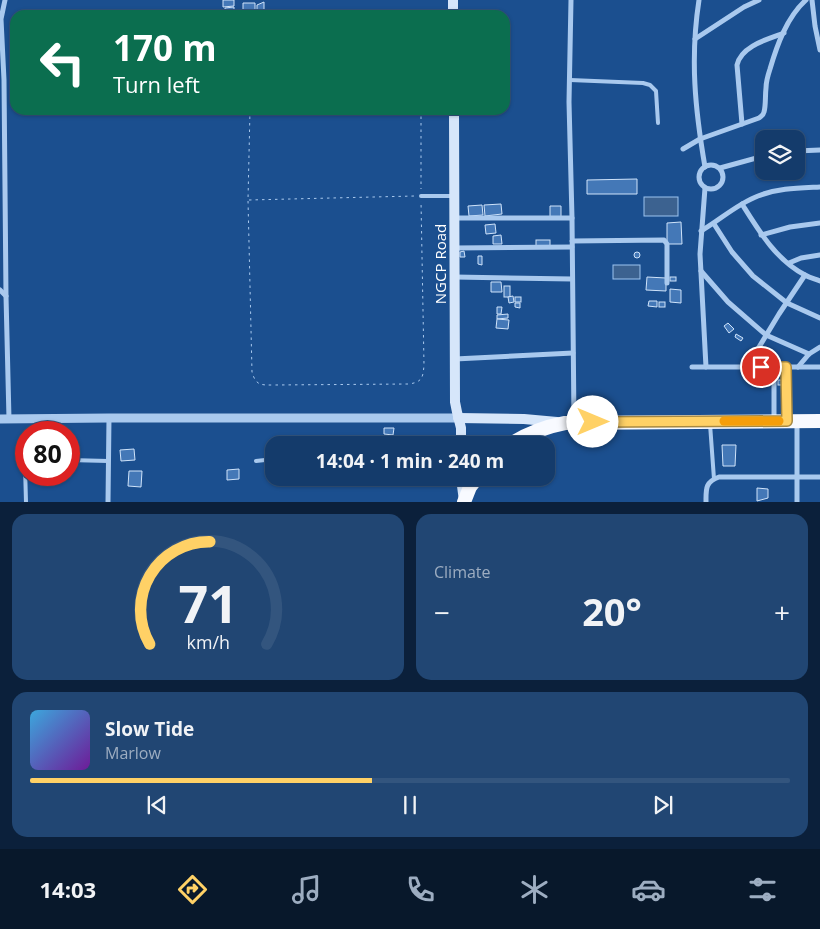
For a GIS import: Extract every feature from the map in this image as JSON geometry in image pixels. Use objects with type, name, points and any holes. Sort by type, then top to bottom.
[{"type":"highway","points":[[524,436],[554,425],[569,423],[820,421]]},
{"type":"highway","points":[[464,502],[471,486]]},
{"type":"main road","name":"NGCP Road","points":[[454,115],[456,402],[461,436]]},
{"type":"main road","points":[[458,418],[524,419],[569,423]]},
{"type":"main road","points":[[462,486],[464,502]]},
{"type":"street","points":[[5,0],[1,19],[4,80],[6,296],[4,419],[458,418]]},
{"type":"street","points":[[569,423],[573,353],[571,0]]},
{"type":"street","points":[[699,0],[694,65],[696,114],[705,167]]},
{"type":"street","points":[[744,0],[744,7]]},
{"type":"street","points":[[695,39],[744,7],[760,0]]},
{"type":"street","points":[[683,149],[700,139],[759,118],[763,114],[769,70],[778,44],[792,16],[806,0]]},
{"type":"street","points":[[812,0],[820,50]]},
{"type":"street","points":[[742,124],[737,71],[738,60],[746,51],[760,42],[784,33]]},
{"type":"street","points":[[805,151],[820,150]]},
{"type":"street","points":[[720,168],[755,158]]},
{"type":"street","points":[[713,165],[720,168],[724,179],[720,186],[713,190],[705,188],[699,178],[702,170],[713,165]]},
{"type":"street","points":[[701,231],[757,196],[789,188],[820,187]]},
{"type":"street","points":[[705,188],[701,231],[701,270],[706,367]]},
{"type":"street","points":[[742,204],[761,235],[789,264],[805,275],[820,281]]},
{"type":"street","points":[[454,218],[572,218]]},
{"type":"street","points":[[714,224],[732,252],[753,276],[787,303],[820,318]]},
{"type":"street","points":[[761,235],[790,226],[820,224]]},
{"type":"street","points":[[454,248],[664,240],[667,244],[667,283]]},
{"type":"street","points":[[789,264],[801,258],[820,255]]},
{"type":"street","points":[[701,270],[728,302],[766,335],[808,354]]},
{"type":"street","points":[[747,367],[805,275]]},
{"type":"street","points":[[455,277],[572,279]]},
{"type":"street","points":[[0,290],[6,296]]},
{"type":"street","points":[[798,367],[808,354],[820,347]]},
{"type":"street","points":[[455,359],[573,353]]},
{"type":"street","points":[[692,367],[820,367]]},
{"type":"street","points":[[774,367],[774,393],[786,421],[797,477],[797,502]]},
{"type":"street","points":[[786,367],[786,421]]},
{"type":"street","points":[[774,393],[787,393]]},
{"type":"street","points":[[108,418],[108,502]]},
{"type":"street","points":[[706,502],[706,488],[711,481],[719,477],[820,477]]},
{"type":"lane","points":[[570,80],[650,84],[656,91],[658,123]]},
{"type":"lane","points":[[421,196],[454,196]]},
{"type":"lane","points":[[710,421],[714,479]]},
{"type":"lane","points":[[80,460],[108,461]]},
{"type":"lane","points":[[256,460],[265,460]]},
{"type":"lane","points":[[26,486],[26,502]]},
{"type":"path","points":[[250,115],[248,200],[252,372],[257,383],[264,385],[409,384],[421,380],[424,374],[421,115]]},
{"type":"path","points":[[248,200],[421,196]]},
{"type":"water","points":[[644,197],[678,197],[678,216],[644,216]]},
{"type":"water","points":[[613,265],[640,265],[640,279],[613,279]]},
{"type":"building","points":[[223,0],[234,0],[234,6],[223,7]]},
{"type":"building","points":[[264,2],[264,10],[257,10],[257,5]]},
{"type":"building","points":[[243,3],[255,3],[255,10],[243,10]]},
{"type":"building","points":[[234,7],[234,10],[225,10],[225,8]]},
{"type":"building","points":[[637,179],[637,194],[587,194],[587,180]]},
{"type":"building","points":[[501,204],[502,214],[485,216],[484,205]]},
{"type":"building","points":[[482,205],[483,215],[469,216],[468,206]]},
{"type":"building","points":[[550,206],[561,206],[561,217],[550,218]]},
{"type":"building","points":[[681,222],[682,244],[667,244],[667,223]]},
{"type":"building","points":[[495,224],[496,233],[486,234],[485,225]]},
{"type":"building","points":[[501,235],[502,244],[493,244],[493,236]]},
{"type":"building","points":[[536,240],[550,240],[550,246],[536,246]]},
{"type":"building","points":[[464,251],[465,257],[460,257],[460,252]]},
{"type":"building","points":[[637,252],[640,255],[637,258],[634,255]]},
{"type":"building","points":[[478,256],[482,256],[482,265],[478,264]]},
{"type":"building","points":[[647,277],[666,278],[666,291],[646,290]]},
{"type":"building","points":[[670,277],[676,277],[676,281],[670,281]]},
{"type":"building","points":[[491,282],[501,282],[502,292],[491,292]]},
{"type":"building","points":[[504,286],[510,286],[510,297],[504,297]]},
{"type":"building","points":[[670,289],[681,290],[681,303],[670,302]]},
{"type":"building","points":[[513,296],[514,302],[509,303],[508,297]]},
{"type":"building","points":[[515,297],[521,297],[521,302],[515,302]]},
{"type":"building","points":[[649,301],[657,301],[657,307],[648,306]]},
{"type":"building","points":[[659,302],[665,302],[665,307],[659,307]]},
{"type":"building","points":[[515,303],[520,303],[520,308],[515,307]]},
{"type":"building","points":[[497,307],[502,307],[501,314],[497,314]]},
{"type":"building","points":[[508,314],[508,318],[497,319],[497,315]]},
{"type":"building","points":[[497,319],[509,320],[508,329],[496,328]]},
{"type":"building","points":[[728,323],[734,329],[729,333],[724,326]]},
{"type":"building","points":[[736,334],[743,338],[741,341],[735,337]]},
{"type":"building","points":[[778,380],[783,380],[783,385],[778,385]]},
{"type":"building","points":[[384,428],[394,428],[393,435],[384,434]]},
{"type":"building","points":[[722,445],[736,445],[735,466],[723,466]]},
{"type":"building","points":[[134,449],[135,460],[121,461],[120,450]]},
{"type":"building","points":[[239,469],[239,479],[227,480],[227,470]]},
{"type":"building","points":[[129,471],[142,471],[141,487],[128,486]]},
{"type":"building","points":[[757,488],[768,489],[768,498],[757,501]]},
{"type":"slow traffic","points":[[724,421],[779,421]]},
{"type":"route","points":[[593,422],[787,421],[786,367],[761,367]]}]
